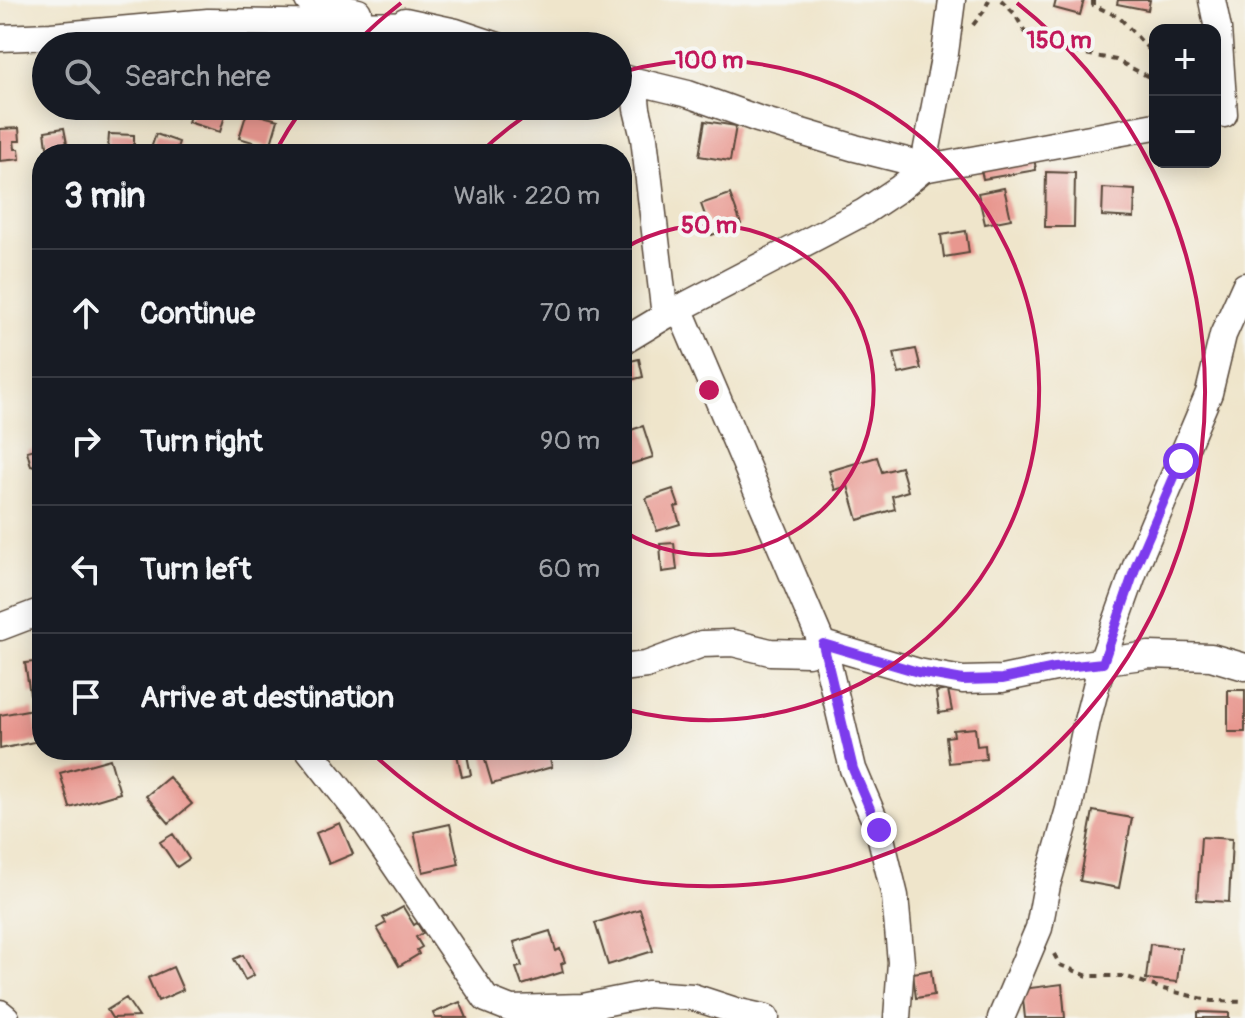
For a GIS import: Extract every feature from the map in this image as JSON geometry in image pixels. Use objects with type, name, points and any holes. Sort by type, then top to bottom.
[{"type":"street","points":[[308,0],[456,32]]},
{"type":"street","points":[[923,169],[952,0]]},
{"type":"street","points":[[1212,0],[1228,114]]},
{"type":"street","points":[[96,32],[208,22],[422,25]]},
{"type":"street","points":[[0,38],[32,37]]},
{"type":"street","points":[[632,80],[688,94],[758,119],[907,161],[923,169]]},
{"type":"street","points":[[632,95],[644,138],[672,312],[824,646],[853,769],[879,830],[895,896],[901,962],[897,1018]]},
{"type":"street","points":[[632,336],[864,212],[923,169],[1149,127]]},
{"type":"street","points":[[1001,1018],[1039,928],[1103,663],[1137,563],[1209,393],[1223,335],[1245,286]]},
{"type":"street","points":[[632,667],[646,665],[702,644],[733,643],[770,652],[808,653],[824,646],[918,672],[963,680],[1002,679],[1149,655],[1211,657],[1245,667]]},
{"type":"street","points":[[317,760],[367,824],[486,999],[511,1009],[583,1007],[648,994],[693,997],[766,1018]]},
{"type":"street","points":[[0,1013],[6,1018]]},
{"type":"path","points":[[1001,0],[1014,13],[1027,35],[1044,46],[1116,60],[1149,77]]},
{"type":"path","points":[[1093,0],[1093,5],[1119,17],[1149,50]]},
{"type":"path","points":[[1039,928],[1060,965],[1088,976],[1124,976],[1212,1001],[1245,1002]]},
{"type":"building","points":[[1056,0],[1084,0],[1080,15],[1054,8]]},
{"type":"building","points":[[1118,0],[1150,0],[1148,10],[1117,4]]},
{"type":"building","points":[[189,120],[224,120],[220,132]]},
{"type":"building","points":[[245,120],[278,120],[271,144],[239,138]]},
{"type":"building","points":[[705,121],[736,126],[730,161],[699,156]]},
{"type":"building","points":[[19,128],[20,141],[14,141],[20,159],[0,161],[0,129]]},
{"type":"building","points":[[64,128],[67,144],[47,144],[45,131]]},
{"type":"building","points":[[109,134],[134,135],[134,144],[108,144]]},
{"type":"building","points":[[156,134],[179,142],[178,144],[152,144]]},
{"type":"building","points":[[1034,157],[1036,170],[983,179],[980,165]]},
{"type":"building","points":[[1046,172],[1075,173],[1074,227],[1045,227]]},
{"type":"building","points":[[1004,188],[1011,219],[985,224],[978,193]]},
{"type":"building","points":[[1103,188],[1135,190],[1134,218],[1102,216]]},
{"type":"building","points":[[730,194],[741,224],[712,235],[701,204]]},
{"type":"building","points":[[966,231],[969,253],[944,257],[941,235]]},
{"type":"building","points":[[916,349],[921,369],[899,374],[894,353]]},
{"type":"building","points":[[639,359],[643,377],[632,380],[632,361]]},
{"type":"building","points":[[643,426],[653,457],[632,464],[632,430]]},
{"type":"building","points":[[32,450],[32,466],[31,466],[27,451]]},
{"type":"building","points":[[877,457],[882,472],[901,467],[908,491],[892,496],[895,509],[858,520],[848,486],[835,490],[829,471]]},
{"type":"building","points":[[673,489],[679,506],[675,507],[680,524],[657,531],[646,498]]},
{"type":"building","points":[[674,543],[677,570],[662,572],[660,544]]},
{"type":"building","points":[[32,662],[32,694],[30,694],[25,663]]},
{"type":"building","points":[[948,690],[952,711],[939,713],[936,692]]},
{"type":"building","points":[[1228,690],[1245,690],[1245,732],[1228,732]]},
{"type":"building","points":[[32,709],[32,742],[0,749],[0,715]]},
{"type":"building","points":[[975,728],[977,746],[985,745],[986,759],[949,763],[946,737],[954,736],[953,730]]},
{"type":"building","points":[[110,760],[120,793],[70,808],[60,773]]},
{"type":"building","points":[[458,760],[468,760],[471,775],[462,777]]},
{"type":"building","points":[[485,760],[550,760],[552,767],[492,784]]},
{"type":"building","points":[[169,777],[192,804],[169,823],[146,796]]},
{"type":"building","points":[[1093,811],[1132,818],[1119,888],[1080,881]]},
{"type":"building","points":[[340,823],[353,854],[329,864],[316,833]]},
{"type":"building","points":[[450,824],[459,864],[423,872],[414,832]]},
{"type":"building","points":[[173,834],[189,859],[177,867],[160,842]]},
{"type":"building","points":[[1201,837],[1232,839],[1229,902],[1197,900]]},
{"type":"building","points":[[403,907],[423,933],[416,937],[422,947],[417,950],[419,954],[399,966],[377,928],[386,923],[383,918]]},
{"type":"building","points":[[640,909],[653,951],[608,965],[595,923]]},
{"type":"building","points":[[550,931],[556,951],[560,949],[565,962],[561,964],[563,972],[522,985],[516,968],[522,966],[514,942]]},
{"type":"building","points":[[1150,944],[1181,948],[1177,982],[1146,979]]},
{"type":"building","points":[[243,955],[254,975],[245,980],[234,959]]},
{"type":"building","points":[[173,967],[183,990],[158,1001],[148,978]]},
{"type":"building","points":[[931,970],[934,995],[916,998],[913,973]]},
{"type":"building","points":[[1062,984],[1065,1018],[1025,1018],[1022,989]]},
{"type":"building","points":[[126,998],[139,1017],[112,1018],[107,1010]]},
{"type":"building","points":[[460,1002],[467,1018],[435,1018],[433,1013]]},
{"type":"building","points":[[1198,1012],[1229,1013],[1229,1018],[1198,1018]]},
{"type":"route","points":[[879,830],[853,769],[823,644],[918,672],[963,680],[1002,679],[1055,668],[1103,663],[1137,563],[1181,461]]}]
